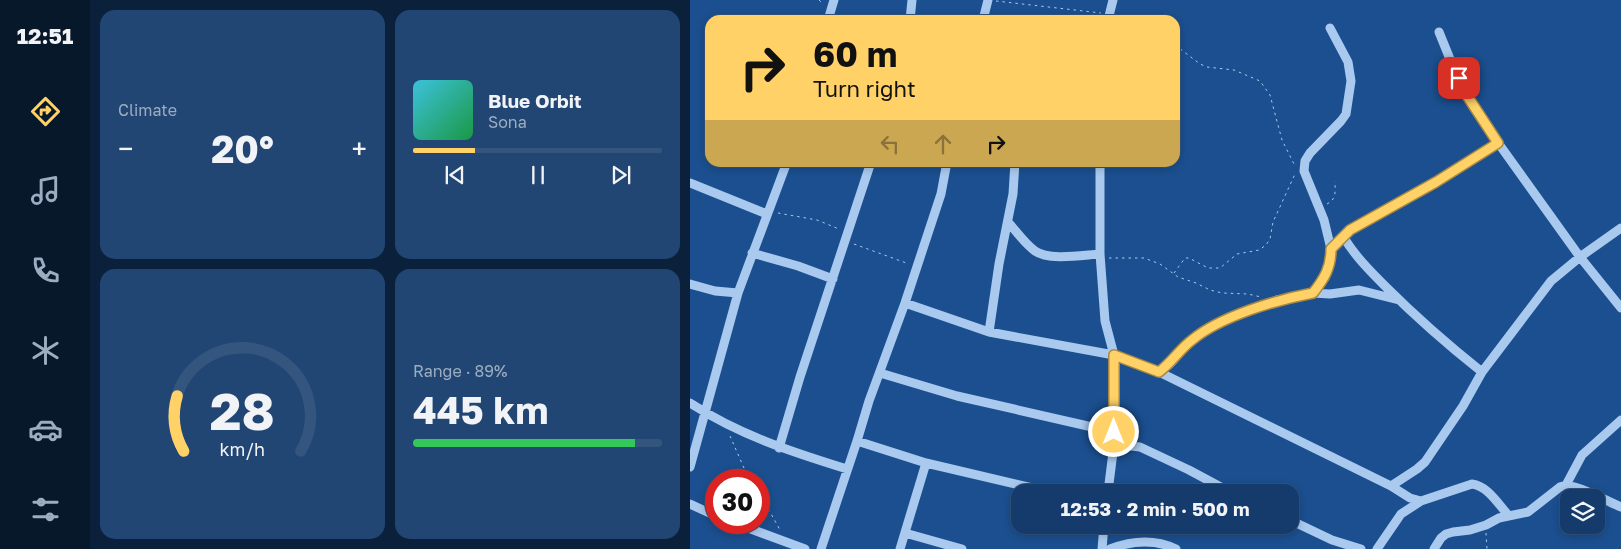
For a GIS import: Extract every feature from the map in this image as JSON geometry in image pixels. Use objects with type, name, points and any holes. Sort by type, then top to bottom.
[{"type":"street","points":[[830,15],[834,0]]},
{"type":"street","points":[[910,15],[912,0]]},
{"type":"street","points":[[984,15],[988,0]]},
{"type":"street","points":[[1109,15],[1113,0]]},
{"type":"street","points":[[1313,293],[1325,278],[1331,259],[1331,249],[1319,207],[1304,171],[1305,161],[1346,114],[1351,81],[1348,62],[1330,28]]},
{"type":"street","points":[[1439,32],[1464,91],[1498,143],[1580,257],[1621,308]]},
{"type":"street","points":[[1331,249],[1344,236],[1362,223],[1436,182],[1498,143]]},
{"type":"street","points":[[690,467],[738,293],[785,167]]},
{"type":"street","points":[[779,448],[800,377],[870,167]]},
{"type":"street","points":[[822,549],[869,401],[905,303],[941,194],[946,167]]},
{"type":"street","points":[[989,332],[999,264],[1013,194],[1015,167]]},
{"type":"street","points":[[1100,167],[1100,256],[1105,322],[1114,355],[1114,444],[1109,484]]},
{"type":"street","points":[[690,183],[767,213]]},
{"type":"street","points":[[1008,222],[1034,250],[1041,254],[1052,256],[1100,256]]},
{"type":"street","points":[[1391,486],[1425,462],[1463,406],[1482,372],[1551,281],[1580,257],[1621,228]]},
{"type":"street","points":[[1344,236],[1361,261],[1399,300],[1434,334],[1482,372]]},
{"type":"street","points":[[752,253],[798,266],[832,279]]},
{"type":"street","points":[[690,284],[715,292],[738,293]]},
{"type":"street","points":[[1159,372],[1203,332],[1226,320],[1277,300],[1313,293],[1330,294],[1359,290],[1399,300]]},
{"type":"street","points":[[905,303],[989,332],[1114,355],[1159,372],[1391,486],[1415,500],[1421,501]]},
{"type":"street","points":[[880,373],[957,396],[1114,432]]},
{"type":"street","points":[[690,403],[724,424],[779,448],[848,469]]},
{"type":"street","points":[[1434,549],[1446,534],[1486,525],[1499,518],[1528,512],[1566,485],[1582,455],[1621,420]]},
{"type":"street","points":[[857,442],[926,463],[1015,484]]},
{"type":"street","points":[[1114,444],[1140,447],[1215,484]]},
{"type":"street","points":[[900,549],[926,463]]},
{"type":"street","points":[[1377,549],[1401,514],[1421,501],[1472,484],[1485,488],[1509,516]]},
{"type":"street","points":[[1566,485],[1575,486],[1621,507]]},
{"type":"street","points":[[1401,514],[1404,494]]},
{"type":"street","points":[[690,504],[705,511]]},
{"type":"street","points":[[1299,524],[1339,543],[1361,549]]},
{"type":"street","points":[[905,533],[962,549]]},
{"type":"street","points":[[761,534],[790,546],[805,549]]},
{"type":"street","points":[[1102,549],[1103,534]]},
{"type":"street","points":[[1110,549],[1124,544],[1148,541],[1176,549]]},
{"type":"path","points":[[988,0],[1094,15]]},
{"type":"path","points":[[1174,273],[1185,258],[1189,258],[1208,268],[1220,268],[1237,254],[1259,250],[1266,245],[1270,239],[1273,222],[1297,168],[1287,154],[1270,94],[1260,81],[1234,70],[1207,67],[1180,49]]},
{"type":"path","points":[[1319,207],[1333,200],[1335,181]]},
{"type":"path","points":[[767,213],[825,222],[848,237],[916,267]]},
{"type":"path","points":[[1100,256],[1144,258],[1160,264],[1178,277],[1222,293],[1248,294],[1277,300]]},
{"type":"path","points":[[724,424],[745,469]]},
{"type":"path","points":[[770,511],[790,546]]},
{"type":"path","points":[[1486,525],[1487,549]]},
{"type":"route","points":[[1114,432],[1114,355],[1159,372],[1170,364],[1191,341],[1203,332],[1226,320],[1277,300],[1313,293],[1325,278],[1331,259],[1331,249],[1350,230],[1436,182],[1498,143],[1464,91],[1459,78]]}]
